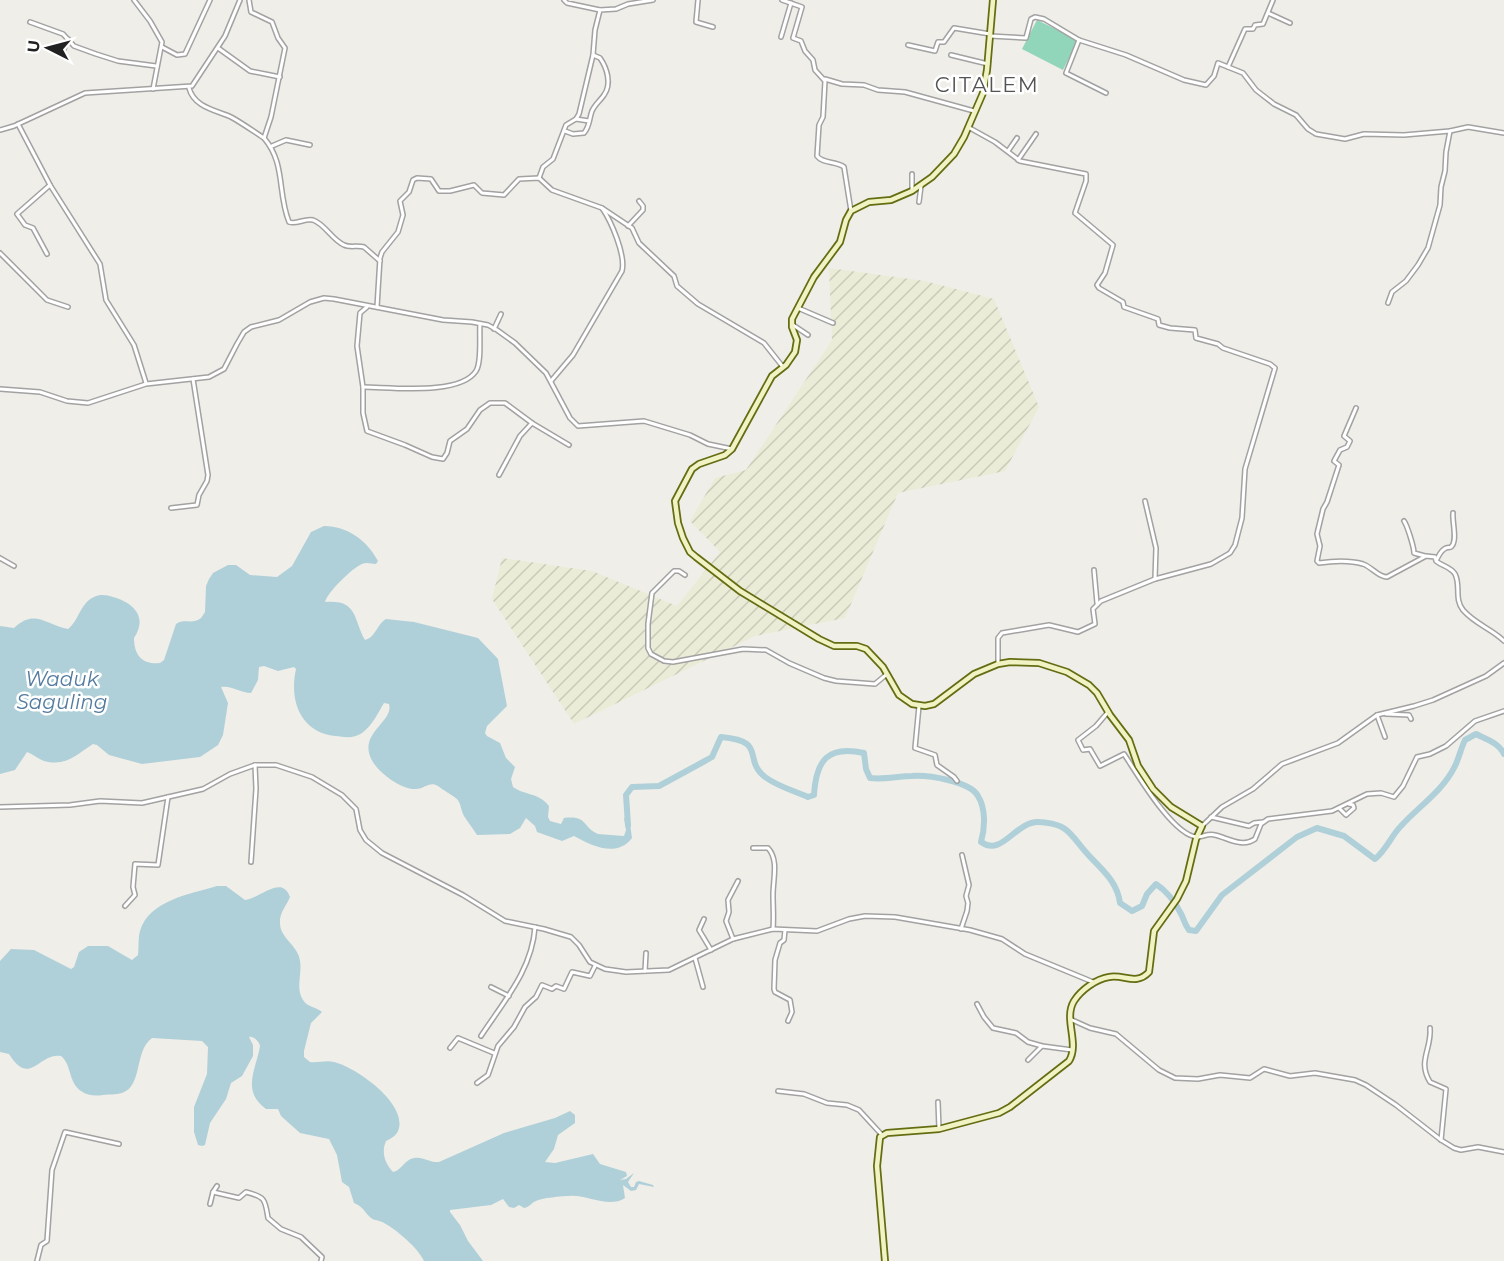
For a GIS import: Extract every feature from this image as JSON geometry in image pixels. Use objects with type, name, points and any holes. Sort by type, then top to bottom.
[{"type":"main road","points":[[885,1261],[877,1166],[879,1140],[882,1135],[939,1129],[987,1117],[1010,1107],[1067,1064],[1072,1057],[1070,1019],[1074,1001],[1086,988],[1106,977],[1137,980],[1147,975],[1150,968],[1154,931],[1177,899],[1189,873],[1196,837],[1202,826],[1171,807],[1153,789],[1138,766],[1129,740],[1104,716],[1093,689],[1067,672],[1039,663],[998,664],[968,678],[934,704],[919,706],[902,699],[887,674],[866,649],[856,646],[834,646],[740,591],[690,552],[678,523],[675,501],[692,469],[699,464],[725,455],[732,449],[772,376],[783,367],[796,349],[797,340],[791,324],[820,268],[840,242],[851,211],[869,202],[891,200],[912,191],[941,170],[954,154],[983,93],[988,64],[993,0]]},
{"type":"street","points":[[134,0],[160,36],[162,47],[156,66],[153,89]]},
{"type":"street","points":[[162,47],[177,56],[185,54],[210,0]]},
{"type":"street","points":[[0,130],[85,93],[189,88],[194,85],[218,47],[240,0]]},
{"type":"street","points":[[249,0],[251,12],[272,22],[285,48],[271,117],[264,138]]},
{"type":"street","points":[[564,0],[567,3],[600,10],[616,9],[628,4],[653,0]]},
{"type":"street","points":[[698,0],[696,22],[713,27]]},
{"type":"street","points":[[782,0],[800,5],[802,9],[794,38],[801,41],[805,51],[813,60],[815,70],[824,79],[842,84],[864,85],[878,90],[905,92],[974,111]]},
{"type":"street","points":[[1228,67],[1245,29],[1252,29],[1255,25],[1261,26],[1273,0]]},
{"type":"street","points":[[781,37],[791,3]]},
{"type":"street","points":[[539,178],[543,167],[553,159],[567,124],[576,119],[579,114],[593,55],[595,30],[600,10]]},
{"type":"street","points":[[1268,13],[1290,23]]},
{"type":"street","points":[[908,45],[935,51],[938,42],[945,41],[954,28],[990,35],[1026,38],[1031,19],[1035,17],[1048,20],[1079,40],[1126,55],[1196,84],[1208,84],[1218,63],[1243,73],[1257,90],[1274,104],[1296,115],[1308,129],[1316,134],[1345,139],[1364,134],[1404,135],[1473,127],[1504,133]]},
{"type":"street","points":[[30,22],[63,34],[74,46],[96,54],[156,66]]},
{"type":"street","points":[[62,54],[68,39]]},
{"type":"street","points":[[1079,40],[1066,73],[1106,93]]},
{"type":"street","points":[[218,47],[250,72],[280,77]]},
{"type":"street","points":[[564,130],[573,134],[584,133],[590,121],[591,112],[605,93],[608,84],[603,61],[593,55]]},
{"type":"street","points":[[951,55],[988,64]]},
{"type":"street","points":[[824,79],[824,117],[819,125],[817,156],[822,160],[841,164],[844,167],[851,211]]},
{"type":"street","points":[[189,88],[194,99],[232,118],[264,138],[271,147],[279,166],[289,222],[314,220],[341,243],[364,247],[380,261]]},
{"type":"street","points":[[576,119],[590,121]]},
{"type":"street","points":[[18,124],[50,185],[100,264],[106,300],[134,345],[146,384]]},
{"type":"street","points":[[968,127],[1008,151],[1018,160],[1086,174],[1075,213],[1113,245],[1105,273],[1097,285],[1099,288],[1124,303],[1124,307],[1158,319],[1159,325],[1195,330],[1196,339],[1218,344],[1223,348],[1274,366],[1245,469],[1242,518],[1235,545],[1230,553],[1211,564],[1155,579],[1097,603],[1093,609],[1095,624],[1078,632],[1049,625],[1000,634],[998,664]]},
{"type":"street","points":[[1388,303],[1393,291],[1406,281],[1428,248],[1440,205],[1450,131]]},
{"type":"street","points":[[1018,160],[1036,134]]},
{"type":"street","points":[[1008,151],[1017,138]]},
{"type":"street","points":[[271,147],[286,140],[310,145]]},
{"type":"street","points":[[912,174],[912,191]]},
{"type":"street","points":[[377,307],[382,252],[398,232],[403,213],[400,201],[409,192],[413,180],[431,179],[439,191],[450,192],[474,185],[482,193],[506,195],[519,179],[539,178],[552,190],[602,208],[628,226],[635,232],[639,243],[674,276],[677,285],[698,304],[764,343],[783,367]]},
{"type":"street","points":[[47,254],[33,228],[25,225],[17,214],[50,185]]},
{"type":"street","points":[[919,202],[921,186]]},
{"type":"street","points":[[628,226],[643,209],[639,201]]},
{"type":"street","points":[[551,381],[582,341],[623,267],[612,224],[602,208]]},
{"type":"street","points":[[0,253],[47,300],[68,307]]},
{"type":"street","points":[[0,389],[40,392],[67,401],[88,403],[146,384],[209,376],[224,369],[248,329],[255,325],[279,320],[310,302],[334,298],[443,320],[480,324],[494,329],[515,343],[538,364],[551,381],[570,418],[578,426],[644,421],[690,435],[708,444],[732,449]]},
{"type":"street","points":[[369,306],[361,310],[357,330],[358,360],[363,387],[363,412],[367,431],[437,459],[445,457],[450,441],[467,429],[480,410],[490,403],[505,403],[532,423],[569,445]]},
{"type":"street","points":[[798,308],[833,323]]},
{"type":"street","points":[[494,329],[501,314]]},
{"type":"street","points":[[363,387],[442,386],[466,380],[476,371],[478,364],[480,324]]},
{"type":"street","points":[[791,324],[808,335]]},
{"type":"street","points":[[171,508],[197,505],[199,495],[208,478],[193,379]]},
{"type":"street","points":[[1356,408],[1344,436],[1345,439],[1350,440],[1348,445],[1340,450],[1334,461],[1339,465],[1323,509],[1317,534],[1320,546],[1317,561],[1319,563],[1340,561],[1362,563],[1382,577],[1388,577],[1426,556]]},
{"type":"street","points":[[499,475],[520,436],[532,423]]},
{"type":"street","points":[[1145,501],[1156,548],[1155,579]]},
{"type":"street","points":[[1436,561],[1442,551],[1451,547],[1453,543],[1455,531],[1452,522],[1453,513]]},
{"type":"street","points":[[1404,521],[1414,553],[1436,557],[1436,561],[1450,569],[1456,576],[1461,608],[1471,619],[1504,641]]},
{"type":"street","points":[[0,558],[14,566]]},
{"type":"street","points":[[1094,570],[1097,603]]},
{"type":"street","points":[[685,575],[674,571],[652,593],[648,648],[651,654],[664,661],[681,661],[736,650],[755,650],[769,651],[810,673],[836,681],[875,684],[887,674]]},
{"type":"street","points":[[1202,826],[1222,807],[1253,789],[1282,764],[1338,743],[1377,715],[1424,703],[1486,676],[1504,663]]},
{"type":"street","points":[[919,706],[915,748],[935,755],[937,765],[955,777],[957,781]]},
{"type":"street","points":[[1211,817],[1249,826],[1268,819],[1338,808],[1369,794],[1380,793],[1395,797],[1417,757],[1430,754],[1446,746],[1475,721],[1504,711]]},
{"type":"street","points":[[1384,713],[1408,715],[1411,719]]},
{"type":"street","points":[[1377,715],[1385,737]]},
{"type":"street","points":[[1104,716],[1096,726],[1078,740],[1083,750],[1090,749],[1101,766],[1124,754],[1140,782],[1170,819],[1183,831],[1196,837],[1211,834],[1231,841],[1250,842],[1257,836],[1263,822]]},
{"type":"street","points":[[251,862],[256,789],[255,765]]},
{"type":"street","points":[[0,807],[70,805],[100,801],[142,803],[203,789],[230,774],[255,765],[276,765],[312,777],[336,790],[356,809],[360,830],[366,840],[376,849],[463,895],[501,919],[574,939],[595,966],[608,970],[669,970],[733,939],[773,929],[817,931],[849,918],[877,915],[915,919],[1002,939],[1025,954],[1095,983]]},
{"type":"street","points":[[124,906],[135,895],[133,886],[135,864],[158,865],[168,797]]},
{"type":"street","points":[[1338,808],[1347,815],[1354,808],[1348,803]]},
{"type":"street","points":[[753,848],[768,848],[772,852],[776,873],[773,893],[773,929]]},
{"type":"street","points":[[961,928],[967,911],[966,896],[969,885],[963,855]]},
{"type":"street","points":[[733,939],[726,921],[729,912],[728,899],[738,881]]},
{"type":"street","points":[[704,919],[699,930],[711,950]]},
{"type":"street","points":[[481,1036],[509,996],[528,963],[535,927]]},
{"type":"street","points":[[785,930],[784,940],[780,943],[775,960],[774,989],[775,992],[790,1000],[792,1012],[788,1022]]},
{"type":"street","points":[[645,971],[646,953]]},
{"type":"street","points":[[695,958],[703,987]]},
{"type":"street","points":[[477,1083],[490,1072],[494,1053],[514,1027],[525,1006],[536,997],[542,984],[552,989],[556,986],[564,989],[572,972],[590,976],[595,966]]},
{"type":"street","points":[[490,987],[509,996]]},
{"type":"street","points":[[977,1004],[993,1028],[1016,1033],[1028,1042],[1042,1046],[1072,1050]]},
{"type":"street","points":[[1070,1019],[1090,1028],[1116,1034],[1159,1070],[1181,1079],[1220,1075],[1250,1078],[1264,1069],[1290,1076],[1315,1073],[1355,1080],[1366,1084],[1441,1140],[1458,1149],[1478,1147],[1504,1152]]},
{"type":"street","points":[[1430,1028],[1430,1038],[1423,1065],[1430,1082],[1446,1089],[1441,1140]]},
{"type":"street","points":[[450,1048],[458,1038],[494,1053]]},
{"type":"street","points":[[1028,1060],[1042,1046]]},
{"type":"street","points":[[778,1091],[804,1094],[859,1110],[882,1135]]},
{"type":"street","points":[[938,1102],[939,1129]]},
{"type":"street","points":[[37,1261],[40,1245],[48,1241],[52,1170],[65,1132],[119,1144]]},
{"type":"street","points":[[210,1204],[217,1185]]},
{"type":"street","points":[[213,1192],[239,1198],[246,1192],[264,1200],[267,1204],[268,1218],[281,1229],[301,1237],[322,1257],[321,1261]]},
{"type":"green space","points":[[1037,20],[1078,40],[1063,70],[1022,49]]},
{"type":"green space","points":[[829,268],[925,281],[994,299],[1039,407],[1005,471],[898,493],[845,618],[755,636],[574,724],[492,599],[502,558],[592,571],[677,606],[720,552],[690,521],[715,478],[746,470],[832,340]]},
{"type":"water","name":"Waduk Saguling","points":[[324,526],[341,529],[356,536],[378,561],[376,564],[362,564],[352,570],[335,587],[325,602],[336,602],[349,607],[365,640],[372,636],[386,619],[414,622],[478,638],[498,659],[507,706],[487,726],[485,733],[500,743],[506,758],[515,767],[511,779],[513,787],[545,802],[549,806],[550,821],[561,824],[564,818],[577,818],[598,834],[624,836],[626,830],[624,818],[629,817],[632,838],[626,844],[612,849],[596,846],[574,836],[562,841],[537,832],[535,826],[526,818],[520,828],[510,834],[477,835],[455,797],[435,785],[416,789],[403,786],[377,768],[368,748],[373,733],[387,716],[389,704],[384,703],[372,723],[359,735],[346,737],[323,733],[313,728],[300,713],[294,692],[296,669],[294,667],[278,671],[264,666],[259,667],[258,680],[251,693],[221,687],[228,703],[223,735],[218,745],[200,757],[142,764],[109,755],[93,744],[71,758],[59,762],[44,761],[27,752],[15,770],[0,774],[0,626],[14,628],[21,622],[35,618],[68,629],[89,600],[104,595],[121,600],[133,607],[140,624],[134,638],[137,654],[148,662],[160,663],[164,660],[176,624],[198,620],[205,612],[206,586],[213,573],[228,565],[236,565],[250,575],[277,577],[292,566],[311,532]]},
{"type":"water","points":[[217,886],[226,886],[245,900],[276,888],[286,890],[290,897],[280,919],[281,928],[300,960],[300,995],[307,1004],[322,1012],[311,1023],[304,1057],[310,1062],[331,1061],[344,1065],[368,1080],[389,1100],[397,1111],[400,1122],[397,1133],[386,1141],[384,1150],[386,1161],[393,1172],[411,1159],[420,1158],[439,1162],[504,1133],[555,1118],[570,1111],[575,1115],[575,1123],[558,1135],[554,1149],[545,1162],[555,1163],[593,1154],[600,1164],[626,1172],[627,1176],[620,1180],[634,1173],[628,1182],[631,1187],[639,1181],[654,1187],[639,1184],[636,1190],[631,1191],[623,1185],[625,1198],[612,1202],[566,1196],[542,1199],[524,1208],[519,1205],[514,1208],[509,1207],[503,1199],[491,1205],[450,1210],[483,1261],[424,1261],[401,1235],[382,1222],[371,1218],[354,1203],[349,1187],[342,1182],[337,1155],[329,1139],[300,1133],[281,1116],[278,1109],[266,1109],[258,1102],[254,1095],[252,1080],[260,1046],[254,1038],[249,1037],[253,1045],[253,1056],[242,1076],[231,1083],[226,1099],[210,1123],[205,1145],[202,1146],[198,1145],[194,1132],[194,1107],[207,1074],[208,1047],[202,1041],[152,1038],[146,1044],[136,1076],[129,1089],[120,1094],[97,1096],[86,1094],[77,1087],[61,1056],[53,1056],[29,1069],[16,1064],[9,1054],[0,1052],[0,961],[11,949],[34,950],[71,969],[74,967],[79,952],[88,946],[108,946],[132,960],[138,955],[140,931],[152,912],[172,900]]},
{"type":"waterway","points":[[628,825],[626,795],[632,787],[659,786],[712,757],[721,737],[744,742],[750,747],[755,764],[765,777],[780,786],[808,797],[814,795],[818,773],[826,758],[841,751],[864,753],[870,778],[928,777],[958,783],[974,791],[981,801],[984,813],[981,842],[989,845],[1002,842],[1030,823],[1045,822],[1062,827],[1073,836],[1111,880],[1120,903],[1132,911],[1142,906],[1147,894],[1156,884],[1173,900],[1189,930],[1196,931],[1222,895],[1297,837],[1317,828],[1344,836],[1375,859],[1401,826],[1444,783],[1455,766],[1465,740],[1476,734],[1496,744],[1504,754]]},
{"type":"district","name":"CITALEM","points":[[987,85]]}]
